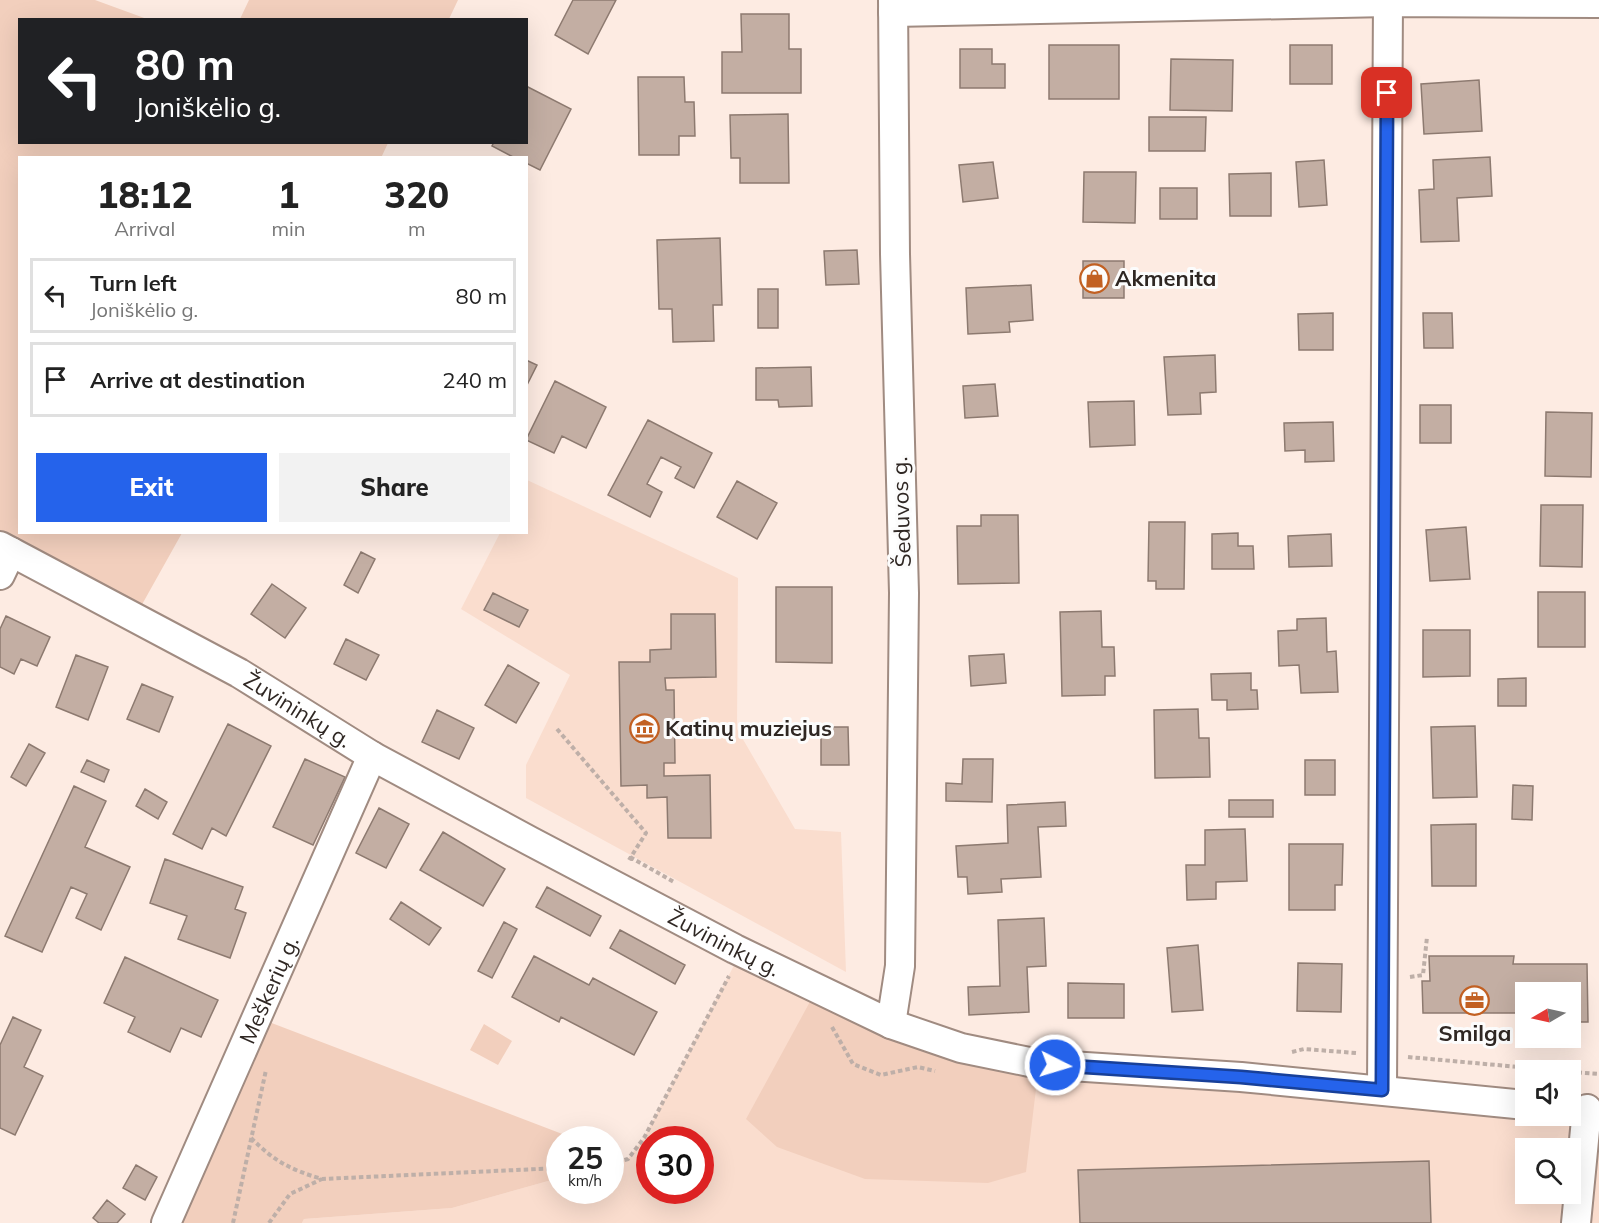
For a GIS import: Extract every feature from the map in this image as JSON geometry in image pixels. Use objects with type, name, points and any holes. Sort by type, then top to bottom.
[{"type":"street","points":[[1382,1090],[1382,711],[1388,1]]},
{"type":"street","points":[[893,6],[1388,1],[1599,3]]},
{"type":"street","name":"Šeduvos g.","points":[[891,1024],[900,966],[903,604],[895,254],[893,6]]},
{"type":"street","name":"Žuvininkų g.","points":[[4,557],[239,673],[372,756],[618,888],[741,952],[891,1024],[961,1048],[1039,1064],[1241,1077],[1515,1104]]},
{"type":"street","name":"Meškerių g.","points":[[166,1223],[372,756]]},
{"type":"street","points":[[1576,1223],[1585,1109]]},
{"type":"path","points":[[557,729],[646,832],[630,857],[618,888]]},
{"type":"path","points":[[1383,982],[1424,975],[1427,937]]},
{"type":"path","points":[[624,1160],[628,1159],[644,1138],[741,952]]},
{"type":"path","points":[[233,1223],[267,1069]]},
{"type":"path","points":[[1581,1073],[1599,1074]]},
{"type":"path","points":[[251,1138],[267,1154],[292,1170],[322,1179],[546,1169]]},
{"type":"path","points":[[269,1223],[290,1194],[322,1179]]},
{"type":"shaded area","points":[[0,0],[95,0],[144,18],[18,18],[18,144],[388,144],[382,156],[18,156],[18,534],[181,534],[135,617],[0,546]]},
{"type":"shaded area","points":[[249,0],[458,0],[449,18],[240,18]]},
{"type":"shaded area","points":[[528,480],[738,578],[737,729],[795,829],[841,832],[846,972],[526,798],[526,765],[570,675],[461,609],[499,534],[528,534]]},
{"type":"shaded area","points":[[741,952],[961,1048],[1515,1115],[1515,1126],[1581,1126],[1581,1109],[1599,1110],[1599,1223],[302,1223],[304,1219],[452,1208],[546,1182],[546,1204],[624,1204],[624,1160],[628,1159],[636,1148],[636,1204],[714,1204],[714,1126],[650,1126]]},
{"type":"shaded area","points":[[818,987],[1039,1064],[1026,1172],[988,1183],[865,1179],[777,1147],[746,1119]]},
{"type":"shaded area","points":[[269,1022],[546,1128],[546,1182],[452,1208],[304,1219],[302,1223],[162,1223]]},
{"type":"shaded area","points":[[484,1024],[512,1041],[498,1065],[470,1050]]},
{"type":"building","points":[[573,0],[616,0],[588,54],[555,35]]},
{"type":"building","points":[[741,14],[789,14],[789,49],[801,49],[801,93],[722,93],[722,52],[742,52]]},
{"type":"building","points":[[1049,45],[1119,45],[1119,99],[1049,99]]},
{"type":"building","points":[[1290,45],[1332,45],[1332,84],[1290,84]]},
{"type":"building","points":[[960,49],[992,49],[992,64],[1005,64],[1005,88],[960,88]]},
{"type":"building","points":[[1171,59],[1233,60],[1232,111],[1170,110]]},
{"type":"building","points":[[638,77],[684,77],[685,102],[694,102],[695,136],[679,136],[679,155],[639,155]]},
{"type":"building","points":[[1479,80],[1482,131],[1424,134],[1421,84]]},
{"type":"building","points":[[528,87],[571,109],[540,170],[528,164],[528,156],[511,156],[492,146],[493,144],[528,144]]},
{"type":"building","points":[[788,114],[789,183],[740,183],[740,158],[731,158],[730,115]]},
{"type":"building","points":[[1149,117],[1206,117],[1205,151],[1149,151]]},
{"type":"building","points":[[1490,157],[1492,196],[1457,198],[1459,241],[1421,242],[1419,190],[1434,189],[1433,160]]},
{"type":"building","points":[[1324,160],[1327,205],[1299,207],[1296,162]]},
{"type":"building","points":[[993,162],[998,198],[963,202],[959,165]]},
{"type":"building","points":[[1084,172],[1136,172],[1135,223],[1083,222]]},
{"type":"building","points":[[1271,173],[1271,216],[1230,216],[1229,174]]},
{"type":"building","points":[[1160,188],[1197,188],[1197,219],[1160,219]]},
{"type":"building","points":[[720,238],[722,305],[713,305],[714,341],[673,342],[672,309],[659,309],[657,240]]},
{"type":"building","points":[[857,250],[859,284],[826,285],[824,251]]},
{"type":"building","points":[[1083,261],[1124,261],[1124,298],[1083,298]]},
{"type":"building","points":[[1031,285],[1033,320],[1009,322],[1010,332],[968,334],[966,288]]},
{"type":"building","points":[[758,289],[778,289],[778,328],[758,328]]},
{"type":"building","points":[[1333,313],[1333,350],[1299,350],[1298,314]]},
{"type":"building","points":[[1423,313],[1452,313],[1453,348],[1424,348]]},
{"type":"building","points":[[1215,355],[1216,392],[1200,393],[1201,414],[1168,415],[1164,357]]},
{"type":"building","points":[[528,361],[537,365],[528,383]]},
{"type":"building","points":[[811,367],[812,406],[779,407],[778,400],[756,400],[756,368]]},
{"type":"building","points":[[555,381],[606,407],[586,448],[562,436],[554,453],[528,441],[528,436]]},
{"type":"building","points":[[995,384],[998,416],[965,418],[963,386]]},
{"type":"building","points":[[1134,401],[1135,445],[1090,447],[1088,402]]},
{"type":"building","points":[[1420,405],[1451,405],[1451,443],[1420,443]]},
{"type":"building","points":[[1546,412],[1592,413],[1591,477],[1545,476]]},
{"type":"building","points":[[648,420],[712,453],[694,488],[675,478],[681,467],[661,457],[647,484],[662,492],[650,517],[608,495]]},
{"type":"building","points":[[1333,422],[1334,461],[1305,462],[1305,450],[1285,451],[1284,423]]},
{"type":"building","points":[[737,481],[777,503],[757,539],[717,517]]},
{"type":"building","points":[[1541,505],[1583,505],[1582,567],[1540,566]]},
{"type":"building","points":[[981,515],[1018,515],[1019,583],[958,584],[957,526],[981,526]]},
{"type":"building","points":[[1149,522],[1185,522],[1184,589],[1156,589],[1156,581],[1148,581]]},
{"type":"building","points":[[1466,527],[1470,579],[1430,581],[1426,530]]},
{"type":"building","points":[[1238,533],[1238,546],[1253,546],[1254,569],[1212,569],[1212,534]]},
{"type":"building","points":[[1331,534],[1332,566],[1289,567],[1288,536]]},
{"type":"building","points":[[361,552],[375,559],[358,593],[344,585]]},
{"type":"building","points":[[272,584],[306,608],[285,638],[251,614]]},
{"type":"building","points":[[776,587],[832,587],[832,663],[776,662]]},
{"type":"building","points":[[1538,592],[1585,592],[1585,647],[1538,647]]},
{"type":"building","points":[[493,593],[528,610],[519,627],[484,610]]},
{"type":"building","points":[[1101,611],[1102,647],[1114,647],[1115,676],[1105,676],[1105,695],[1062,696],[1060,612]]},
{"type":"building","points":[[671,614],[715,614],[716,677],[665,678],[666,690],[674,690],[675,763],[664,763],[664,776],[710,775],[711,838],[668,838],[667,797],[647,798],[647,785],[621,786],[619,662],[650,662],[650,650],[671,649]]},
{"type":"building","points":[[6,616],[50,637],[37,666],[21,659],[14,674],[0,667],[0,629]]},
{"type":"building","points":[[1326,618],[1327,652],[1336,651],[1338,692],[1301,693],[1299,665],[1279,666],[1278,631],[1297,630],[1297,619]]},
{"type":"building","points":[[1423,630],[1470,630],[1470,676],[1423,677]]},
{"type":"building","points":[[346,639],[379,655],[366,680],[334,664]]},
{"type":"building","points":[[1004,654],[1006,683],[971,686],[969,656]]},
{"type":"building","points":[[76,655],[108,667],[88,720],[56,707]]},
{"type":"building","points":[[508,665],[539,683],[516,723],[485,705]]},
{"type":"building","points":[[1251,673],[1251,690],[1257,690],[1258,709],[1227,710],[1227,700],[1212,700],[1211,674]]},
{"type":"building","points":[[1526,678],[1526,706],[1498,706],[1498,679]]},
{"type":"building","points":[[142,684],[173,697],[159,732],[127,719]]},
{"type":"building","points":[[1198,709],[1199,738],[1209,738],[1210,777],[1155,778],[1154,710]]},
{"type":"building","points":[[437,710],[474,728],[459,759],[422,742]]},
{"type":"building","points":[[228,724],[271,746],[226,836],[212,828],[202,849],[173,834]]},
{"type":"building","points":[[1475,726],[1477,797],[1433,798],[1431,727]]},
{"type":"building","points":[[821,727],[848,727],[849,765],[821,765]]},
{"type":"building","points":[[29,744],[45,753],[26,786],[11,777]]},
{"type":"building","points":[[305,759],[345,777],[313,845],[273,827]]},
{"type":"building","points":[[963,759],[993,759],[992,802],[946,801],[946,783],[962,784]]},
{"type":"building","points":[[87,760],[109,770],[104,782],[81,772]]},
{"type":"building","points":[[1305,760],[1335,760],[1335,795],[1305,795]]},
{"type":"building","points":[[1513,785],[1533,786],[1532,820],[1512,819]]},
{"type":"building","points":[[74,786],[106,801],[85,847],[130,867],[101,930],[76,918],[87,894],[71,887],[42,952],[5,936]]},
{"type":"building","points":[[145,789],[167,802],[158,819],[136,806]]},
{"type":"building","points":[[1229,800],[1273,800],[1273,817],[1229,817]]},
{"type":"building","points":[[1065,802],[1066,826],[1038,827],[1041,877],[1001,879],[1002,892],[968,894],[967,877],[958,877],[956,846],[1008,843],[1007,805]]},
{"type":"building","points":[[379,808],[409,824],[386,868],[356,853]]},
{"type":"building","points":[[1476,824],[1476,886],[1432,886],[1431,825]]},
{"type":"building","points":[[1245,829],[1247,881],[1216,882],[1216,899],[1187,900],[1186,865],[1205,865],[1205,830]]},
{"type":"building","points":[[443,832],[505,869],[483,906],[420,870]]},
{"type":"building","points":[[1289,844],[1343,844],[1342,885],[1335,885],[1335,910],[1289,910]]},
{"type":"building","points":[[165,859],[243,887],[235,909],[246,913],[230,958],[178,939],[187,916],[150,903]]},
{"type":"building","points":[[547,887],[601,916],[590,936],[536,907]]},
{"type":"building","points":[[401,902],[441,928],[429,945],[390,919]]},
{"type":"building","points":[[1044,918],[1046,966],[1027,967],[1029,1012],[969,1015],[968,987],[1000,986],[998,920]]},
{"type":"building","points":[[504,922],[517,929],[492,978],[478,971]]},
{"type":"building","points":[[620,930],[685,965],[675,984],[610,948]]},
{"type":"building","points":[[1198,945],[1203,1010],[1172,1012],[1167,948]]},
{"type":"building","points":[[534,956],[589,985],[593,978],[657,1012],[634,1055],[561,1017],[559,1022],[512,997]]},
{"type":"building","points":[[1429,956],[1514,956],[1513,964],[1587,964],[1588,1022],[1581,1022],[1581,982],[1515,982],[1515,1013],[1423,1013],[1422,981],[1430,981]]},
{"type":"building","points":[[125,957],[218,1000],[201,1037],[181,1028],[170,1052],[128,1032],[135,1017],[104,1003]]},
{"type":"building","points":[[1298,963],[1342,964],[1341,1012],[1297,1011]]},
{"type":"building","points":[[1068,983],[1124,984],[1124,1018],[1068,1018]]},
{"type":"building","points":[[13,1017],[41,1030],[24,1067],[43,1076],[15,1135],[0,1128],[0,1045]]},
{"type":"building","points":[[1429,1161],[1431,1223],[1080,1223],[1078,1170]]},
{"type":"building","points":[[136,1165],[157,1177],[145,1200],[123,1188]]},
{"type":"building","points":[[107,1200],[125,1214],[117,1223],[99,1223],[93,1218]]},
{"type":"place","name":"Akmenita","points":[[1094,278]]},
{"type":"place","name":"Katinų muziejus","points":[[644,728]]},
{"type":"place","name":"Smilga","points":[[1475,1001]]},
{"type":"route","points":[[1055,1065],[1241,1077],[1382,1090],[1382,711],[1387,93]]}]
